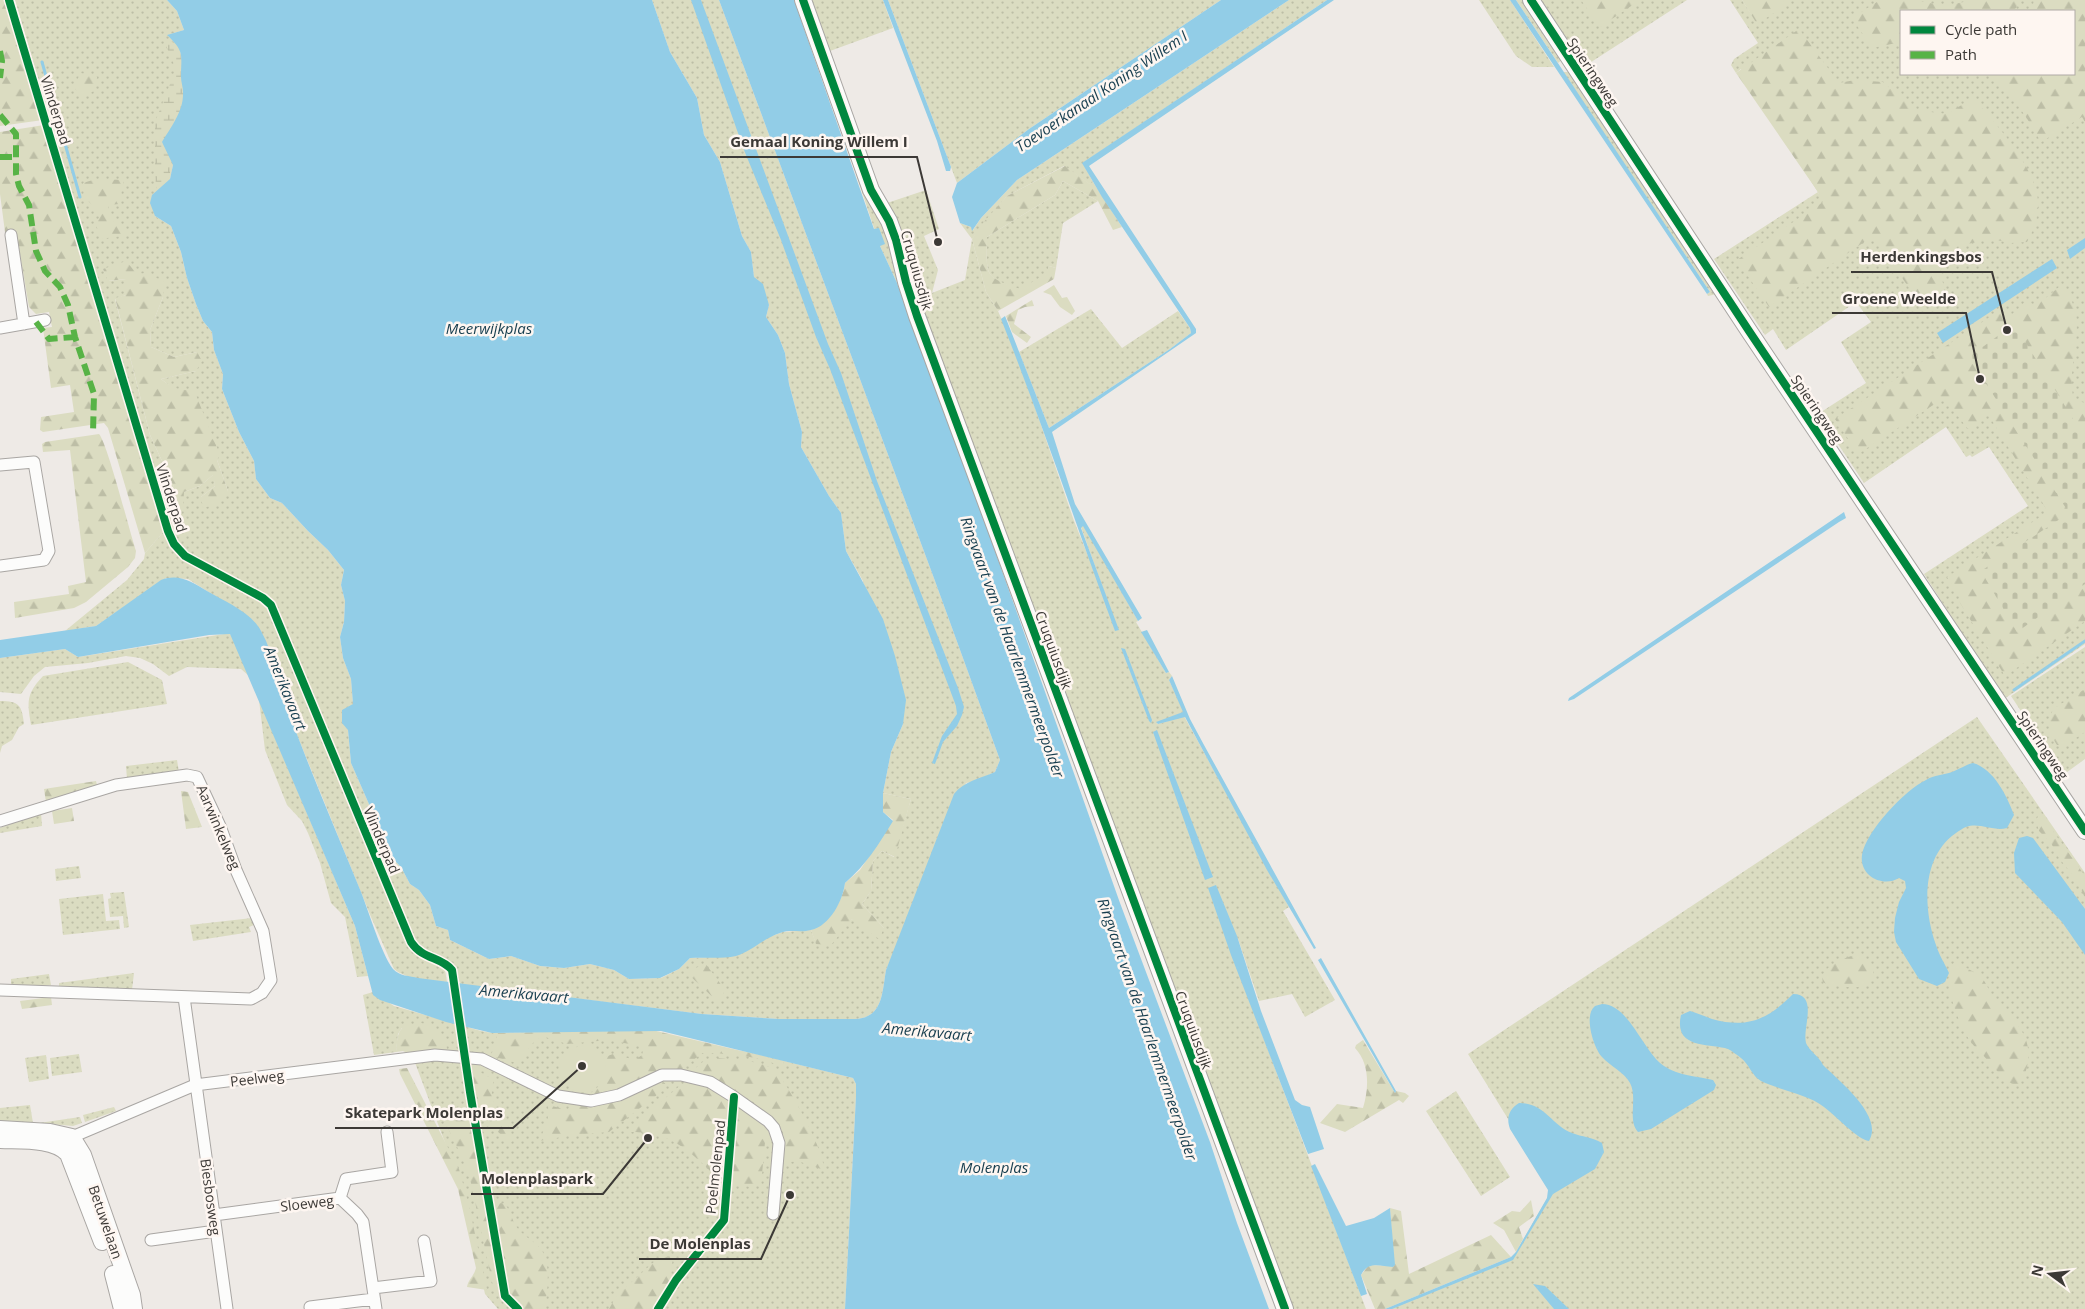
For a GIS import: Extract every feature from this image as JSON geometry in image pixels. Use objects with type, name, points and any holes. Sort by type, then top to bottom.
[{"type":"street","name":"Cruquiusdijk","points":[[803,0],[871,190],[889,221],[896,240],[906,282],[918,316],[1285,1309]]},
{"type":"street","name":"Spieringweg","points":[[1531,0],[2085,831]]},
{"type":"street","points":[[11,235],[24,324]]},
{"type":"street","points":[[0,328],[45,320]]},
{"type":"street","points":[[0,465],[34,462],[49,551],[44,560],[0,566]]},
{"type":"street","name":"Aarwinkelweg","points":[[0,822],[116,785],[188,775],[197,777],[220,826],[263,931],[272,980],[262,994],[251,999],[0,990]]},
{"type":"street","points":[[184,997],[195,1085]]},
{"type":"street","name":"Peelweg","points":[[67,1142],[195,1085],[435,1055],[486,1060],[558,1096],[591,1101],[618,1095],[662,1075],[681,1075],[710,1082],[768,1121],[774,1128],[779,1143],[773,1214]]},
{"type":"street","name":"Biesbosweg","points":[[195,1085],[227,1309]]},
{"type":"street","points":[[0,1129],[50,1132],[67,1142]]},
{"type":"street","points":[[340,1198],[346,1179],[392,1172],[387,1132]]},
{"type":"street","points":[[0,1140],[49,1144],[67,1142]]},
{"type":"street","name":"Betuwelaan","points":[[67,1142],[68,1154],[107,1254],[119,1292],[122,1309]]},
{"type":"street","name":"Betuwelaan","points":[[67,1142],[83,1155],[132,1295],[134,1309]]},
{"type":"street","name":"Sloeweg","points":[[214,1215],[340,1198],[357,1214],[362,1222],[374,1299]]},
{"type":"street","points":[[151,1240],[216,1231]]},
{"type":"street","points":[[310,1307],[374,1299],[430,1281],[424,1241]]},
{"type":"green space","points":[[0,0],[7,0],[43,120],[0,126]]},
{"type":"green space","points":[[15,0],[167,0],[177,11],[184,30],[168,35],[179,46],[182,61],[173,165],[170,179],[155,216],[171,226],[181,252],[196,304],[203,321],[212,332],[214,350],[223,374],[222,389],[239,432],[254,461],[256,479],[270,498],[282,503],[328,550],[344,570],[341,585],[345,601],[344,622],[340,637],[343,658],[351,679],[353,704],[348,730],[351,763],[393,859],[401,867],[410,884],[419,890],[430,905],[436,926],[448,930],[450,940],[489,959],[511,956],[540,966],[564,968],[590,964],[614,970],[629,979],[661,978],[679,969],[690,958],[735,956],[766,938],[783,932],[811,930],[816,943],[852,919],[884,928],[862,904],[871,891],[873,861],[882,851],[894,857],[911,799],[883,793],[891,752],[903,724],[863,581],[846,551],[841,513],[801,447],[802,432],[789,384],[785,353],[778,335],[766,317],[769,305],[754,277],[751,252],[742,236],[720,162],[704,135],[697,98],[670,52],[652,0],[719,0],[1000,760],[995,772],[976,781],[966,783],[886,970],[880,1003],[876,1009],[864,1018],[855,1019],[779,1019],[702,1014],[460,984],[453,963],[420,947],[414,942],[274,603],[263,594],[184,552],[176,540],[145,443]],"holes":[[[103,269],[137,274],[163,297],[150,330],[151,347],[174,357],[197,352],[196,371],[161,379],[180,391],[217,460],[228,491],[201,497],[215,486],[214,474],[200,486],[184,492],[174,511],[174,487],[150,435],[115,299],[126,295],[126,279],[109,281]]]},
{"type":"green space","points":[[812,0],[883,0],[893,28],[830,51]]},
{"type":"green space","points":[[888,0],[1221,0],[1029,129],[957,183]]},
{"type":"green space","points":[[1289,0],[1327,0],[1083,163],[1093,182],[1091,185],[1064,166],[1007,196],[972,239],[960,223],[971,227],[973,230],[981,218],[1017,180]]},
{"type":"green space","points":[[1479,0],[1510,0],[1554,67],[1532,67],[1516,56]]},
{"type":"green space","points":[[1516,0],[1522,0],[1563,59],[1558,63]]},
{"type":"green space","points":[[1540,0],[1687,0],[1585,66],[1577,54],[1575,56]]},
{"type":"green space","points":[[1581,0],[1640,0],[1600,27]]},
{"type":"green space","points":[[1730,0],[1742,0],[1757,23],[1758,0],[2085,0],[2085,644],[2004,699],[1924,574],[2028,506],[1989,447],[1972,457],[1970,455],[1966,457],[1946,427],[1864,483],[1818,414],[1866,383],[1841,342],[1871,322],[1856,302],[1786,350],[1773,329],[1765,335],[1714,259],[1818,192],[1741,69],[1736,73],[1731,65],[1734,59],[1758,43]]},
{"type":"green space","points":[[1742,0],[1783,0],[1786,5],[1757,24]]},
{"type":"green space","points":[[1880,0],[1913,0],[1946,6],[1972,0],[2020,0],[2013,10],[1900,10],[1900,42],[1872,48],[1852,18]]},
{"type":"green space","points":[[2034,0],[2085,0],[2085,122],[2082,117],[2041,142],[2019,106],[1992,75],[2075,75],[2075,10],[2032,10]]},
{"type":"green space","points":[[1799,29],[1839,83],[1855,80],[1883,82],[1915,110],[1947,114],[1973,98],[2013,146],[2030,174],[2038,201],[2038,212],[2027,242],[2011,243],[1991,239],[1958,246],[1944,259],[1940,274],[1946,292],[1923,308],[1873,236],[1769,307],[1737,260],[1823,202],[1736,73]]},
{"type":"green space","points":[[167,39],[179,46],[185,76],[184,105],[170,142],[170,179],[157,192],[155,176],[155,122],[176,69],[167,48]]},
{"type":"green space","points":[[1563,72],[1569,72],[1717,294],[1708,296],[1707,294],[1710,292]]},
{"type":"green space","points":[[81,73],[97,77],[95,90],[84,97],[73,87]]},
{"type":"green space","points":[[44,125],[165,530],[145,553],[108,428],[104,423],[43,432],[40,430],[41,417],[74,412],[70,385],[51,388],[43,328],[52,327],[49,312],[36,314],[29,307],[16,231],[5,232],[0,194],[0,132]]},
{"type":"green space","points":[[1065,166],[1090,184],[1093,182],[1122,227],[1113,230],[1098,201],[1063,181],[1055,195],[987,237],[987,267],[993,277],[999,281],[1020,289],[1046,274],[1049,266],[1056,268],[1054,279],[998,311],[986,292],[972,239],[982,224],[1007,196]]},
{"type":"green space","points":[[856,174],[878,213],[889,240],[894,254],[897,283],[880,246]]},
{"type":"green space","points":[[96,179],[124,180],[119,204],[108,205],[110,218],[129,235],[100,239],[96,224],[101,214],[84,197],[83,183]]},
{"type":"green space","points":[[1063,181],[1098,201],[1063,223],[1056,268],[1049,266],[1047,274],[1020,290],[993,277],[987,267],[987,237],[1055,195]]},
{"type":"green space","points":[[926,190],[939,229],[924,236],[938,270],[932,293],[965,280],[972,239],[986,292],[998,311],[1017,355],[1074,521],[1118,630],[1081,527],[1084,525],[1138,621],[1136,622],[1166,673],[1169,672],[1172,676],[1169,680],[1184,712],[1157,723],[1184,716],[1289,907],[1283,911],[1335,1000],[1305,1017],[1292,994],[1259,1001],[1237,936],[1253,1010],[1366,1309],[1290,1309],[884,204]]},
{"type":"green space","points":[[126,261],[137,274],[146,273],[165,282],[163,297],[150,330],[151,347],[174,357],[197,352],[202,361],[196,371],[161,379],[176,388],[194,390],[220,455],[217,460],[228,491],[220,503],[203,508],[201,497],[215,486],[213,475],[200,486],[184,492],[183,507],[174,511],[174,487],[150,435],[115,298],[126,295],[126,279],[108,281],[103,269]]},
{"type":"green space","points":[[1054,285],[1062,298],[1067,297],[1075,311],[1072,315],[1060,307],[1051,295],[1043,292]]},
{"type":"green space","points":[[2059,287],[2068,292],[2076,314],[2077,334],[2072,375],[2073,397],[2085,403],[2085,621],[2005,676],[1960,603],[1959,595],[1947,577],[2048,512],[1988,414],[1968,429],[1944,398],[1858,454],[1835,419],[1999,311],[2010,316],[2025,302],[2037,305]]},
{"type":"green space","points":[[1032,300],[1034,306],[1018,310],[1014,324],[1031,337],[1027,343],[1012,332],[1006,316]]},
{"type":"green space","points":[[1091,309],[1122,348],[1178,311],[1190,328],[1191,333],[1170,349],[1049,428],[1019,352]]},
{"type":"green space","points":[[2014,324],[2085,438],[2085,584],[2017,632],[1981,571],[2069,513],[1969,357]]},
{"type":"green space","points":[[99,434],[107,453],[136,551],[135,558],[128,567],[86,602],[74,608],[15,618],[14,602],[69,594],[68,586],[86,582],[70,450],[43,452],[42,444]]},
{"type":"green space","points":[[165,530],[168,541],[179,556],[267,604],[405,941],[413,952],[442,967],[445,970],[447,982],[412,977],[399,973],[394,969],[293,725],[269,650],[260,630],[251,619],[188,579],[166,578],[96,626],[65,631],[127,580],[144,559],[145,553]]},
{"type":"green space","points":[[230,634],[233,638],[249,676],[241,669],[187,667],[169,676],[153,664],[140,658],[126,656],[88,663],[45,667],[34,676],[21,694],[0,692],[0,658],[65,649],[78,657]]},
{"type":"green space","points":[[2085,647],[2085,759],[2063,775],[2011,696]]},
{"type":"green space","points":[[128,662],[162,680],[167,704],[31,725],[29,699],[33,688],[43,676]]},
{"type":"green space","points":[[2085,689],[2085,732],[2065,745],[2057,745],[2050,727],[2053,709]]},
{"type":"green space","points":[[259,700],[355,926],[368,976],[357,977],[345,917],[331,903],[320,863],[308,833],[302,821],[287,805],[265,750]]},
{"type":"green space","points":[[0,701],[18,705],[21,708],[24,724],[19,727],[12,740],[2,746],[0,753]]},
{"type":"green space","points":[[1977,717],[2085,873],[2085,1309],[1388,1309],[1513,1257],[1552,1190],[1468,1054]]},
{"type":"green space","points":[[177,760],[179,772],[127,779],[126,766]]},
{"type":"green space","points":[[96,781],[97,785],[46,802],[44,789]]},
{"type":"green space","points":[[181,791],[188,792],[202,827],[186,829]]},
{"type":"green space","points":[[883,793],[911,799],[895,857],[882,851],[873,861],[871,891],[862,904],[884,928],[879,939],[852,919],[831,945],[816,944],[811,930],[834,911],[841,898],[845,883],[860,870],[893,820],[883,812]]},
{"type":"green space","points":[[72,808],[74,821],[54,824],[52,811]]},
{"type":"green space","points":[[41,813],[42,826],[0,833],[0,828]]},
{"type":"green space","points":[[2040,813],[2085,876],[2085,898],[2078,882],[2059,858],[2051,843],[2039,831],[2036,820]]},
{"type":"green space","points":[[79,866],[81,878],[56,881],[55,869]]},
{"type":"green space","points":[[124,892],[129,927],[124,928],[123,916],[110,917],[108,899],[111,898],[110,893]]},
{"type":"green space","points":[[103,894],[106,921],[119,920],[120,929],[63,935],[59,899]]},
{"type":"green space","points":[[252,918],[254,925],[249,927],[251,932],[193,941],[190,925]]},
{"type":"green space","points":[[1856,955],[1863,958],[1871,966],[1874,977],[1868,984],[1861,987],[1843,987],[1823,982],[1823,977],[1828,968],[1839,961]]},
{"type":"green space","points":[[705,963],[725,990],[719,1003],[687,973]]},
{"type":"green space","points":[[1954,963],[1981,977],[1995,1000],[2023,1034],[2028,1046],[2028,1057],[2026,1070],[2018,1085],[2009,1082],[2002,1076],[1969,1040],[1963,1029],[1955,1010],[1950,988],[1950,969]]},
{"type":"green space","points":[[134,973],[132,990],[59,987],[59,983]]},
{"type":"green space","points":[[49,974],[51,985],[11,985],[11,979]]},
{"type":"green space","points":[[373,992],[394,1006],[492,1033],[579,1032],[748,1052],[853,1078],[856,1084],[856,1096],[845,1309],[498,1309],[485,1294],[459,1180],[402,1028],[398,1034],[396,1052],[374,1055],[363,995]]},
{"type":"green space","points":[[51,997],[52,1005],[22,1009],[20,1001]]},
{"type":"green space","points":[[421,1023],[432,1026],[442,1035],[447,1049],[411,1055],[403,1051],[396,1052],[401,1030],[408,1025]]},
{"type":"green space","points":[[652,1030],[784,1061],[783,1067],[764,1060],[743,1056],[702,1053],[680,1071],[597,1096],[587,1095],[601,1082],[605,1057],[613,1054],[635,1060],[642,1055],[643,1051],[640,1046],[608,1040],[567,1044],[542,1036],[533,1043],[517,1063],[491,1056],[498,1033]]},
{"type":"green space","points":[[1363,1040],[1395,1093],[1396,1091],[1409,1096],[1403,1103],[1399,1100],[1345,1132],[1320,1123],[1337,1104],[1363,1108],[1367,1076],[1360,1054],[1355,1048]]},
{"type":"green space","points":[[580,1045],[593,1046],[604,1059],[606,1067],[602,1078],[595,1088],[585,1092],[577,1091],[568,1086],[560,1075],[559,1069],[559,1064],[565,1055]]},
{"type":"green space","points":[[79,1054],[82,1072],[52,1076],[50,1058]]},
{"type":"green space","points":[[46,1055],[49,1079],[29,1082],[25,1058]]},
{"type":"green space","points":[[714,1058],[754,1062],[774,1070],[786,1085],[807,1123],[822,1157],[824,1170],[798,1161],[782,1163],[784,1138],[782,1129],[777,1120],[768,1111],[742,1095],[691,1072],[705,1060]]},
{"type":"green space","points":[[473,1064],[484,1064],[480,1072],[494,1080],[492,1090],[495,1105],[508,1125],[512,1142],[496,1129],[482,1108],[474,1085]]},
{"type":"green space","points":[[407,1068],[459,1169],[487,1290],[467,1287],[476,1268],[458,1189],[400,1074],[399,1069]]},
{"type":"green space","points":[[661,1082],[665,1083],[666,1088],[609,1132],[573,1135],[539,1141],[548,1119],[548,1105],[568,1110],[571,1102],[591,1107],[605,1104]]},
{"type":"green space","points":[[691,1083],[715,1093],[721,1097],[728,1107],[730,1113],[724,1181],[715,1176],[678,1144],[661,1136],[642,1132],[630,1132],[631,1127],[682,1084]]},
{"type":"green space","points":[[1456,1091],[1510,1177],[1481,1196],[1426,1111]]},
{"type":"green space","points":[[30,1105],[33,1123],[0,1121],[0,1108]]},
{"type":"green space","points":[[114,1107],[116,1111],[85,1122],[83,1115]]},
{"type":"green space","points":[[740,1108],[762,1119],[773,1135],[765,1142],[761,1185],[752,1187],[731,1184],[737,1112]]},
{"type":"green space","points":[[472,1115],[501,1299],[493,1286],[471,1183],[462,1157],[443,1118],[459,1119]]},
{"type":"green space","points":[[80,1117],[82,1123],[73,1126],[39,1123]]},
{"type":"green space","points":[[1531,1200],[1534,1216],[1519,1227],[1523,1239],[1516,1252],[1504,1230],[1493,1223],[1512,1211],[1520,1212]]},
{"type":"green space","points":[[503,1203],[508,1209],[516,1227],[538,1246],[544,1254],[548,1277],[545,1309],[519,1309],[514,1305],[509,1293],[493,1204]]},
{"type":"green space","points":[[1390,1208],[1401,1211],[1409,1274],[1491,1235],[1511,1257],[1385,1309],[1375,1309],[1361,1275],[1369,1265],[1394,1266]]},
{"type":"green space","points":[[673,1255],[670,1284],[654,1309],[609,1309],[617,1295],[655,1261]]},
{"type":"water","name":"Meerwijkplas","points":[[167,0],[652,0],[670,52],[697,98],[704,135],[720,162],[742,236],[751,252],[754,277],[763,284],[769,305],[766,317],[778,335],[785,353],[789,384],[802,432],[801,447],[841,513],[846,551],[883,619],[906,700],[903,724],[891,752],[883,793],[883,812],[893,821],[866,862],[845,883],[842,897],[830,918],[818,928],[780,933],[736,956],[690,958],[679,969],[660,978],[629,979],[614,970],[590,964],[564,968],[540,966],[511,956],[489,959],[450,940],[448,930],[436,926],[430,905],[419,890],[410,884],[401,867],[393,859],[351,763],[348,730],[342,723],[342,710],[353,704],[351,679],[343,658],[340,637],[344,622],[345,601],[341,585],[344,570],[328,550],[282,503],[270,498],[256,479],[254,461],[239,432],[222,389],[223,374],[214,350],[212,332],[203,321],[196,304],[181,252],[171,226],[155,216],[150,203],[152,195],[170,179],[173,165],[162,142],[176,118],[183,99],[181,54],[177,46],[167,35],[184,30],[177,11]]},
{"type":"water","points":[[691,0],[701,0],[828,344],[841,373],[877,481],[958,688],[964,707],[962,715],[957,726],[943,742],[935,764],[932,763],[942,736],[957,714],[956,706],[781,240],[744,150]]},
{"type":"water","points":[[719,0],[794,0],[874,229],[879,228],[885,244],[880,246],[897,283],[962,458],[1120,903],[1210,1142],[1237,1223],[1269,1309],[845,1309],[856,1096],[856,1084],[853,1078],[661,1031],[492,1033],[446,1022],[380,1000],[373,995],[355,926],[230,634],[209,635],[78,657],[65,649],[0,658],[0,640],[96,626],[161,580],[180,578],[191,582],[244,613],[257,624],[261,631],[270,651],[306,758],[380,943],[395,971],[418,978],[702,1014],[779,1019],[855,1019],[864,1018],[871,1014],[880,1003],[886,970],[954,794],[968,783],[995,772],[1000,760]]},
{"type":"water","points":[[883,0],[888,0],[951,167],[950,171],[946,171],[937,141]]},
{"type":"water","name":"Toevoerkanaal Koning Willem I","points":[[1221,0],[1289,0],[1017,180],[981,218],[972,231],[971,227],[960,223],[952,197],[957,183],[1029,129]]},
{"type":"water","points":[[1327,0],[1334,0],[1089,166],[1196,329],[1196,333],[1052,432],[1075,504],[1142,618],[1138,621],[1083,526],[1081,528],[1119,630],[1115,631],[1001,319],[1005,316],[1049,428],[1170,349],[1191,333],[1190,328],[1102,197],[1082,163]]},
{"type":"water","points":[[1510,0],[1516,0],[1710,292],[1707,294]]},
{"type":"water","points":[[2085,238],[2085,248],[2070,259],[2067,250]]},
{"type":"water","points":[[2052,259],[2057,268],[1943,343],[1937,333]]},
{"type":"water","points":[[1844,512],[1846,518],[1574,699],[1568,701],[1569,698]]},
{"type":"water","points":[[1147,630],[1169,672],[1166,673],[1141,632]]},
{"type":"water","points":[[1121,648],[1125,649],[1152,720],[1151,723],[1149,721]]},
{"type":"water","points":[[1172,676],[1190,719],[1316,948],[1314,949],[1267,870],[1185,717],[1158,724],[1156,722],[1183,712],[1169,680]]},
{"type":"water","points":[[1157,730],[1213,877],[1205,880],[1153,732]]},
{"type":"water","points":[[1973,763],[1981,766],[1999,784],[2014,815],[2007,828],[1997,829],[1971,826],[1964,828],[1945,843],[1936,856],[1931,869],[1927,900],[1937,949],[1949,973],[1945,982],[1937,986],[1919,979],[1896,942],[1894,932],[1895,918],[1899,902],[1906,888],[1905,881],[1899,878],[1886,882],[1873,878],[1864,869],[1862,855],[1865,845],[1878,823],[1917,785],[1929,778],[1952,772]]},
{"type":"water","points":[[2027,836],[2033,838],[2085,909],[2085,955],[2062,922],[2015,873],[2014,853],[2019,838]]},
{"type":"water","points":[[1216,885],[1237,936],[1261,1011],[1295,1100],[1302,1105],[1310,1107],[1324,1149],[1308,1154],[1231,955],[1208,888]]},
{"type":"water","points":[[1321,958],[1396,1091],[1395,1093],[1318,960]]},
{"type":"water","points":[[1793,994],[1801,995],[1807,1006],[1805,1037],[1807,1046],[1823,1065],[1849,1089],[1865,1110],[1872,1131],[1869,1141],[1864,1140],[1853,1132],[1817,1103],[1802,1095],[1761,1081],[1744,1061],[1730,1050],[1688,1040],[1680,1026],[1681,1015],[1690,1011],[1725,1022],[1736,1023],[1757,1020],[1775,1010]]},
{"type":"water","points":[[1602,1004],[1612,1006],[1628,1020],[1656,1059],[1664,1066],[1681,1074],[1713,1080],[1716,1085],[1714,1090],[1651,1129],[1638,1132],[1633,1121],[1633,1095],[1630,1083],[1624,1075],[1602,1057],[1593,1040],[1590,1017],[1595,1006]]},
{"type":"water","points":[[1519,1103],[1528,1104],[1542,1110],[1559,1125],[1572,1133],[1602,1143],[1604,1152],[1595,1169],[1553,1194],[1513,1260],[1392,1309],[1385,1309],[1511,1257],[1516,1252],[1547,1198],[1548,1190],[1510,1129],[1509,1114]]},
{"type":"water","points":[[1315,1164],[1346,1226],[1374,1218],[1390,1208],[1395,1265],[1393,1267],[1371,1266],[1364,1271],[1361,1275],[1367,1294],[1361,1296],[1311,1166]]},
{"type":"water","points":[[1533,1284],[1545,1286],[1569,1309],[1554,1309]]},
{"type":"waterway","points":[[42,62],[80,197]]},
{"type":"waterway","points":[[2014,690],[2085,641]]},
{"type":"marked path","points":[[0,51],[2,61],[0,78]]},
{"type":"marked path","points":[[0,115],[16,134],[16,174],[19,186],[29,205],[36,251],[45,271],[60,287],[68,305],[75,337],[94,394],[93,433]]},
{"type":"marked path","points":[[0,157],[16,157]]},
{"type":"marked path","points":[[36,322],[49,339],[75,337]]},
{"type":"cycle path","name":"Vlinderpad","points":[[9,0],[168,531],[174,544],[185,556],[263,598],[271,605],[411,942],[421,952],[442,962],[452,970],[470,1092],[505,1296],[518,1309]]},
{"type":"cycle path","points":[[803,0],[871,190],[889,221],[896,240],[906,282],[917,316],[1285,1309]]},
{"type":"cycle path","points":[[1531,0],[1749,331],[2085,831]]},
{"type":"cycle path","name":"Poelmolenpad","points":[[658,1309],[676,1280],[724,1220],[734,1097]]},
{"type":"place","name":"Gemaal Koning Willem I","points":[[938,242]]},
{"type":"place","name":"Herdenkingsbos","points":[[2007,330]]},
{"type":"place","name":"Groene Weelde","points":[[1980,379]]},
{"type":"place","name":"Skatepark Molenplas","points":[[582,1066]]},
{"type":"place","name":"Molenplaspark","points":[[648,1138]]},
{"type":"place","name":"De Molenplas","points":[[790,1195]]},
{"type":"water label","name":"Ringvaart van de Haarlemmermeerpolder","points":[[1013,647]]},
{"type":"water label","name":"Amerikavaart","points":[[286,688]]},
{"type":"water label","name":"Amerikavaart","points":[[524,993]]},
{"type":"water label","name":"Ringvaart van de Haarlemmermeerpolder","points":[[1148,1029]]},
{"type":"water label","name":"Amerikavaart","points":[[927,1031]]},
{"type":"water label","name":"Molenplas","points":[[994,1167]]}]
